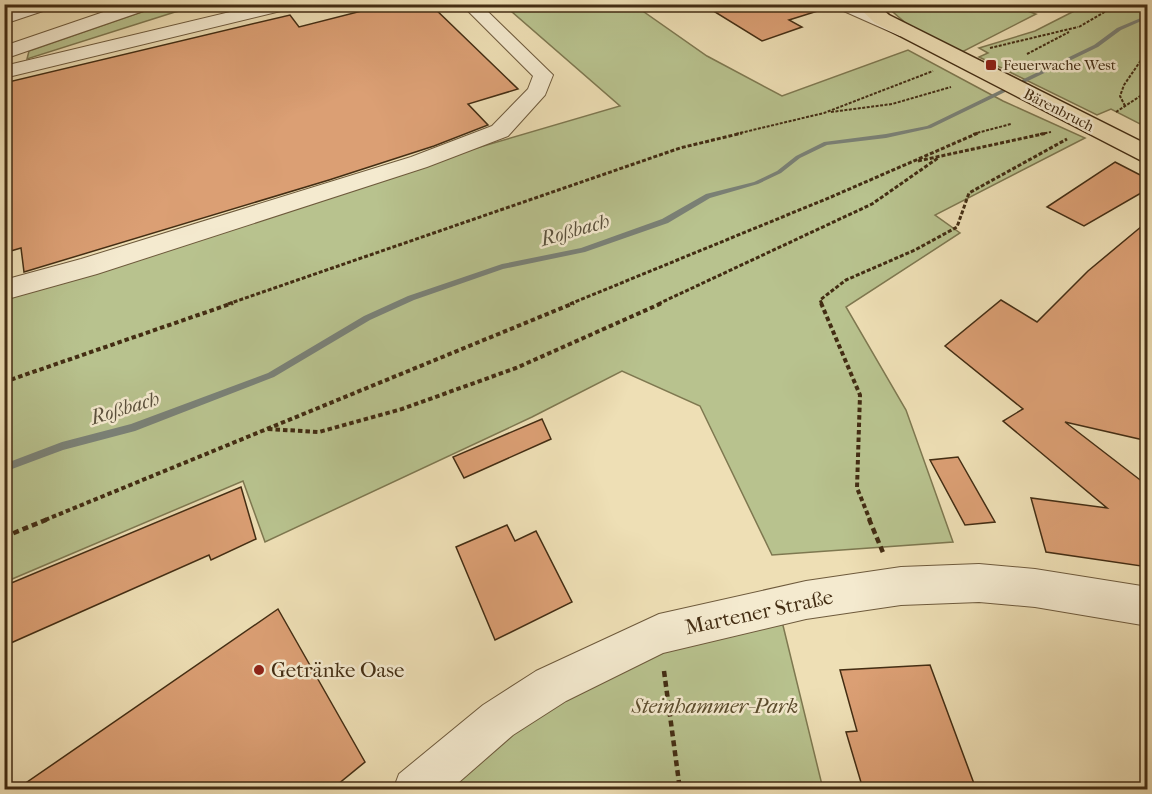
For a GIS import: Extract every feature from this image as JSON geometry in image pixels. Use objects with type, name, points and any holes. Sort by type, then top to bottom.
[{"type":"main road","name":"Bärenbruch","points":[[864,4],[882,19],[907,32],[952,64],[990,75],[1148,155]]},
{"type":"street","points":[[4,19],[46,4]]},
{"type":"street","points":[[4,53],[146,4]]},
{"type":"street","points":[[4,72],[287,4]]},
{"type":"street","points":[[4,290],[87,267],[408,166],[500,131],[538,91],[543,75],[468,4]]},
{"type":"street","name":"Bärenbruch","points":[[843,5],[907,32]]},
{"type":"street","name":"Martener Straße","points":[[415,789],[498,720],[551,686],[659,634],[806,600],[901,586],[979,583],[1067,592],[1148,607]]},
{"type":"path","points":[[1028,54],[1118,4]]},
{"type":"path","points":[[4,382],[680,148],[824,113],[999,45],[1078,27]]},
{"type":"path","points":[[1125,106],[1120,96],[1124,85],[1148,50]]},
{"type":"path","points":[[824,113],[866,110],[904,102],[951,87]]},
{"type":"path","points":[[1117,112],[1148,91]]},
{"type":"path","points":[[4,537],[589,298],[911,162],[967,136],[1011,124]]},
{"type":"path","points":[[911,162],[939,158],[1056,131]]},
{"type":"path","points":[[901,586],[882,550],[857,488],[860,395],[820,300],[846,280],[915,250],[957,227],[969,193],[1076,133]]},
{"type":"path","points":[[267,429],[319,432],[402,409],[516,368],[689,291],[872,204],[939,158]]},
{"type":"path","points":[[664,671],[680,789]]},
{"type":"green space","points":[[1008,4],[1036,14],[962,52],[908,25],[893,12],[905,5]]},
{"type":"green space","points":[[162,5],[208,5],[175,12],[27,59],[29,51]]},
{"type":"green space","points":[[504,5],[634,5],[707,56],[782,96],[908,50],[1003,101],[1085,138],[935,215],[960,233],[846,307],[906,410],[953,542],[772,555],[700,406],[622,371],[532,417],[265,542],[243,481],[5,582],[5,294],[408,168],[620,106]]},
{"type":"green space","points":[[1086,5],[1147,5],[1148,121],[1142,125],[1111,109],[1097,115],[979,57],[988,53],[979,48],[1035,31]]},
{"type":"green space","name":"Steinhammer-Park","points":[[778,605],[823,789],[415,790],[498,720]]},
{"type":"building","points":[[389,4],[430,4],[518,89],[468,104],[488,125],[434,146],[329,180],[24,272],[21,248],[4,253],[4,83],[290,15],[299,27]]},
{"type":"building","points":[[702,4],[821,4],[821,10],[789,20],[802,27],[762,41]]},
{"type":"building","points":[[1115,162],[1148,179],[1148,189],[1084,226],[1047,207]]},
{"type":"building","points":[[1148,221],[1148,441],[1065,422],[1148,486],[1148,567],[1046,552],[1031,498],[1107,508],[1003,421],[1023,409],[945,346],[1001,300],[1037,322],[1088,271]]},
{"type":"building","points":[[542,419],[551,439],[464,478],[453,457]]},
{"type":"building","points":[[958,457],[995,522],[965,525],[930,460]]},
{"type":"building","points":[[241,487],[256,539],[211,560],[209,555],[4,646],[4,586]]},
{"type":"building","points":[[507,525],[515,541],[536,531],[572,602],[495,640],[456,547]]},
{"type":"building","points":[[278,609],[365,762],[332,789],[17,789]]},
{"type":"building","points":[[930,665],[976,789],[863,789],[846,732],[857,731],[840,670]]},
{"type":"waterway","name":"Roßbach","points":[[4,468],[62,446],[132,428],[271,375],[367,318],[411,298],[502,267],[582,250],[665,221],[708,196],[756,183],[779,172],[798,157],[826,143],[886,136],[929,127],[1096,46],[1119,29],[1148,16]]},
{"type":"place","name":"Feuerwache West","points":[[991,65]]},
{"type":"place","name":"Getränke Oase","points":[[259,670]]}]
